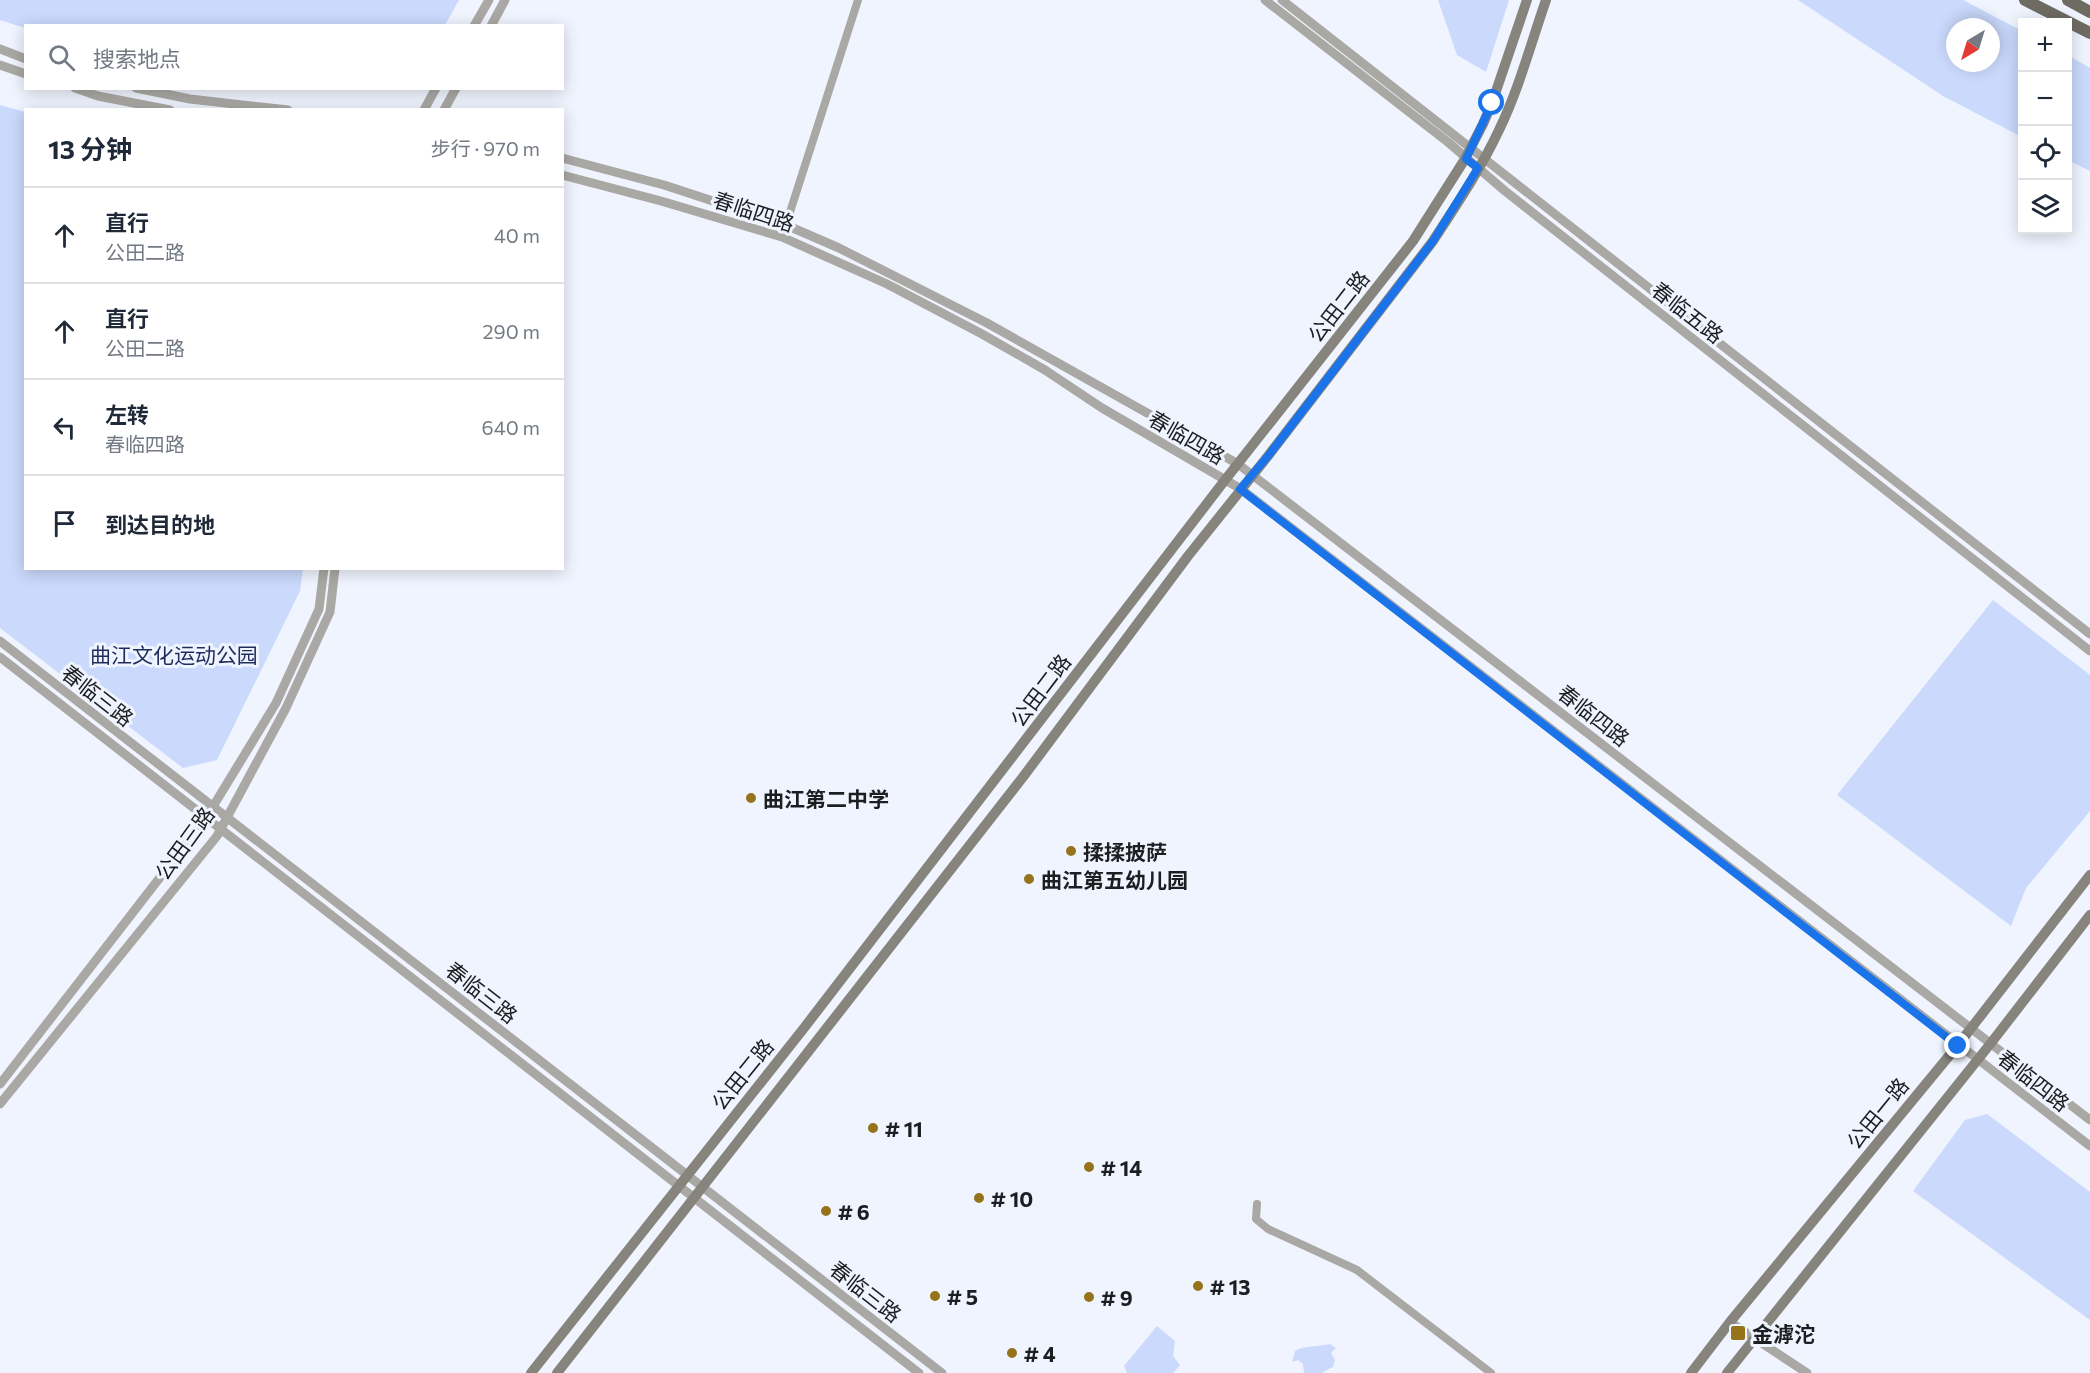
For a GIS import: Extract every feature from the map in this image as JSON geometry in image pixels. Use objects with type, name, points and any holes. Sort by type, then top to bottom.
[{"type":"main road","name":"公田二路","points":[[531,1373],[832,991],[1225,480],[1413,242],[1466,159],[1492,103],[1527,0]]},
{"type":"main road","name":"公田二路","points":[[557,1373],[1023,777],[1188,556],[1433,241],[1499,131],[1514,95],[1546,0]]},
{"type":"main road","points":[[2025,0],[2090,33]]},
{"type":"main road","points":[[2068,0],[2090,12]]},
{"type":"main road","name":"公田一路","points":[[1691,1373],[1730,1322],[1958,1046],[2090,875]]},
{"type":"main road","points":[[1727,1373],[1991,1043],[2090,915]]},
{"type":"street","points":[[475,24],[489,0]]},
{"type":"street","points":[[492,24],[505,0]]},
{"type":"street","points":[[782,237],[858,0]]},
{"type":"street","name":"春临五路","points":[[1265,0],[1449,143],[1466,159],[1480,163],[2090,634]]},
{"type":"street","name":"春临五路","points":[[1282,0],[1471,147],[1480,163],[2090,651]]},
{"type":"street","points":[[0,49],[24,58]]},
{"type":"street","points":[[0,65],[24,73]]},
{"type":"street","points":[[81,90],[98,96],[160,108]]},
{"type":"street","points":[[146,90],[190,99],[270,108]]},
{"type":"street","points":[[425,108],[435,90]]},
{"type":"street","points":[[445,108],[455,90]]},
{"type":"street","name":"春临四路","points":[[564,159],[664,185],[786,225],[839,248],[987,323],[1238,464],[2090,1120]]},
{"type":"street","name":"春临四路","points":[[564,177],[661,201],[782,237],[887,284],[1045,370],[1102,408],[1240,489],[2090,1146]]},
{"type":"street","name":"公田三路","points":[[0,1084],[206,819],[276,703],[319,609],[324,570]]},
{"type":"street","name":"公田三路","points":[[0,1104],[220,830],[286,708],[330,612],[335,570]]},
{"type":"street","name":"春临三路","points":[[0,641],[942,1373]]},
{"type":"street","name":"春临三路","points":[[0,657],[919,1373]]},
{"type":"street","points":[[1257,1204],[1256,1219],[1268,1229],[1357,1270],[1491,1373]]},
{"type":"street","points":[[1730,1322],[1807,1373]]},
{"type":"green space","points":[[0,0],[459,0],[446,24],[24,24],[24,28],[0,20]]},
{"type":"green space","points":[[1438,0],[1509,0],[1486,72],[1457,55]]},
{"type":"green space","points":[[1798,0],[1963,0],[1997,18],[1946,18],[1946,72],[2000,72],[2000,19],[2018,29],[2018,135],[1943,96]]},
{"type":"green space","points":[[2072,57],[2090,68],[2090,171],[2072,162]]},
{"type":"green space","name":"曲江文化运动公园","points":[[0,105],[24,112],[24,570],[303,570],[300,591],[217,760],[183,768],[0,628]]},
{"type":"green space","points":[[1993,600],[2090,675],[2090,811],[2026,888],[2011,926],[1837,795]]},
{"type":"green space","points":[[1987,1114],[2090,1192],[2090,1320],[1913,1191],[1965,1120]]},
{"type":"green space","points":[[1157,1326],[1175,1341],[1173,1356],[1180,1365],[1173,1373],[1127,1373],[1124,1366]]},
{"type":"green space","points":[[1330,1344],[1336,1348],[1331,1353],[1335,1360],[1333,1367],[1321,1373],[1304,1373],[1303,1364],[1298,1360],[1292,1362],[1295,1351],[1299,1349]]},
{"type":"place","name":"曲江第二中学","points":[[751,798]]},
{"type":"place","name":"揉揉披萨","points":[[1071,851]]},
{"type":"place","name":"曲江第五幼儿园","points":[[1029,879]]},
{"type":"place","name":"# 11","points":[[873,1128]]},
{"type":"place","name":"# 14","points":[[1089,1167]]},
{"type":"place","name":"# 10","points":[[979,1198]]},
{"type":"place","name":"# 6","points":[[826,1211]]},
{"type":"place","name":"# 13","points":[[1198,1286]]},
{"type":"place","name":"# 5","points":[[935,1296]]},
{"type":"place","name":"# 9","points":[[1089,1297]]},
{"type":"place","name":"金滹沱","points":[[1738,1333]]},
{"type":"place","name":"# 4","points":[[1012,1353]]},
{"type":"route","points":[[1492,103],[1466,159],[1478,168],[1451,214],[1433,241],[1268,456],[1240,489],[1958,1046]]}]
